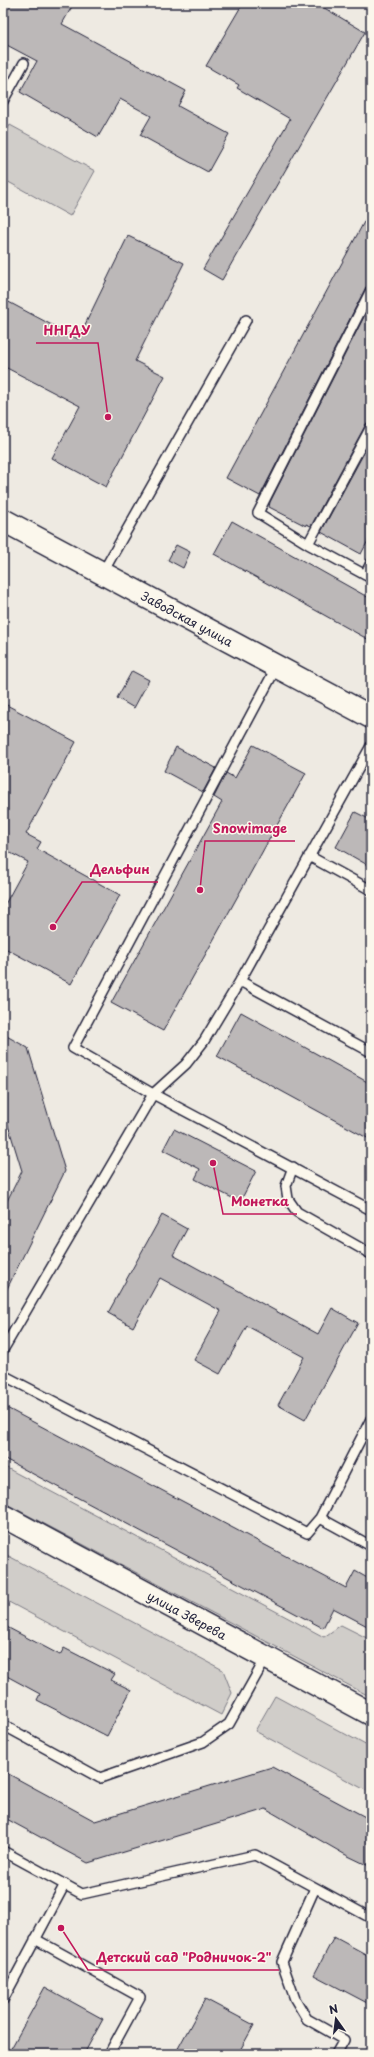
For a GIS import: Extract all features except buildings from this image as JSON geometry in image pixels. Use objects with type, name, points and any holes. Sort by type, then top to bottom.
[{"type":"street","name":"Заводская улица","points":[[3,520],[103,572],[371,717]]},
{"type":"street","name":"улица Зверева","points":[[3,1516],[266,1656],[371,1714]]},
{"type":"lane","points":[[3,101],[24,63]]},
{"type":"lane","points":[[371,290],[258,513],[308,544],[368,576],[371,563]]},
{"type":"lane","points":[[103,572],[246,320]]},
{"type":"lane","points":[[308,544],[371,427]]},
{"type":"lane","points":[[277,666],[73,1048],[153,1094],[371,1210]]},
{"type":"lane","points":[[3,1350],[153,1094],[186,1064],[204,1041],[240,980],[371,746]]},
{"type":"lane","points":[[309,856],[371,890]]},
{"type":"lane","points":[[240,980],[371,1052]]},
{"type":"lane","points":[[293,1168],[286,1186],[288,1199],[297,1212],[371,1254]]},
{"type":"lane","points":[[3,1375],[307,1533],[320,1518],[371,1419]]},
{"type":"lane","points":[[320,1518],[371,1546]]},
{"type":"lane","points":[[3,1725],[100,1778],[204,1742],[229,1724],[266,1656]]},
{"type":"lane","points":[[3,1851],[82,1894],[255,1855],[371,1918]]},
{"type":"lane","points":[[3,2000],[65,1884]]},
{"type":"lane","points":[[315,1888],[282,1962],[295,1999],[307,2019],[344,2040],[336,2054]]},
{"type":"lane","points":[[35,1939],[140,1997],[109,2054]]},
{"type":"shaded area","points":[[10,125],[95,171],[70,216],[3,179],[3,137]]},
{"type":"shaded area","points":[[3,1466],[324,1637],[341,1625],[371,1640],[371,1697],[3,1502]]},
{"type":"shaded area","points":[[3,1553],[223,1670],[232,1693],[221,1715],[3,1599]]},
{"type":"shaded area","points":[[275,1696],[371,1748],[371,1793],[255,1731]]},
{"type":"place","name":"ННГДУ","points":[[108,417]]},
{"type":"place","name":"Snowimage","points":[[200,890]]},
{"type":"place","name":"Дельфин","points":[[53,927]]},
{"type":"place","name":"Монетка","points":[[213,1163]]},
{"type":"place","name":"Детский сад \"Родничок-2\"","points":[[61,1928]]}]
